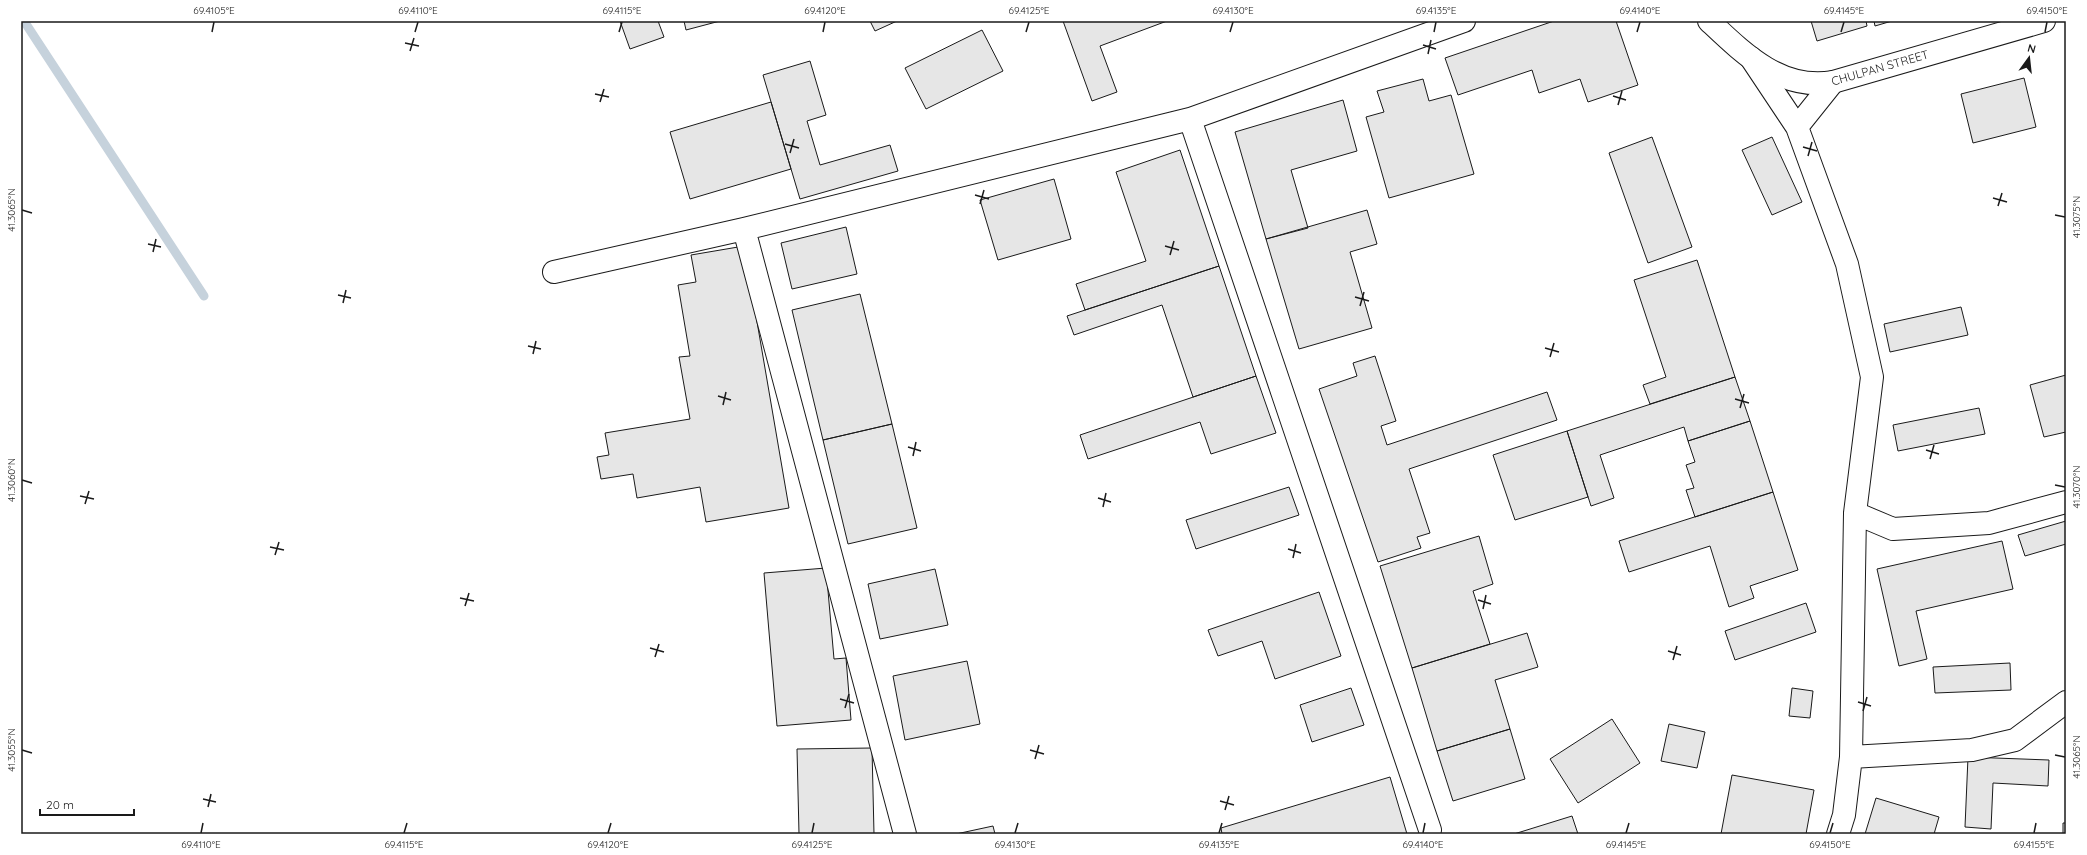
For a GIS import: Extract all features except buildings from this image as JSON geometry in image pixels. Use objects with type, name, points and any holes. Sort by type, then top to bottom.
[{"type":"street","points":[[554,272],[744,228],[1190,119],[1464,21]]},
{"type":"street","name":"CHULPAN STREET","points":[[1709,21],[1751,58],[1771,71],[1792,80],[1814,84],[1833,82],[2044,21]]},
{"type":"street","points":[[1751,58],[1797,127],[1847,264],[1872,377],[1855,513],[1851,757],[1844,815],[1838,834]]},
{"type":"street","points":[[1797,127],[1833,82]]},
{"type":"street","points":[[1190,119],[1430,830]]},
{"type":"street","points":[[744,228],[905,834]]},
{"type":"street","points":[[1855,513],[1893,529],[1989,522],[2066,502]]},
{"type":"street","points":[[1851,757],[1972,750],[2015,740],[2066,702]]},
{"type":"waterway","points":[[24,21],[204,296]]}]
